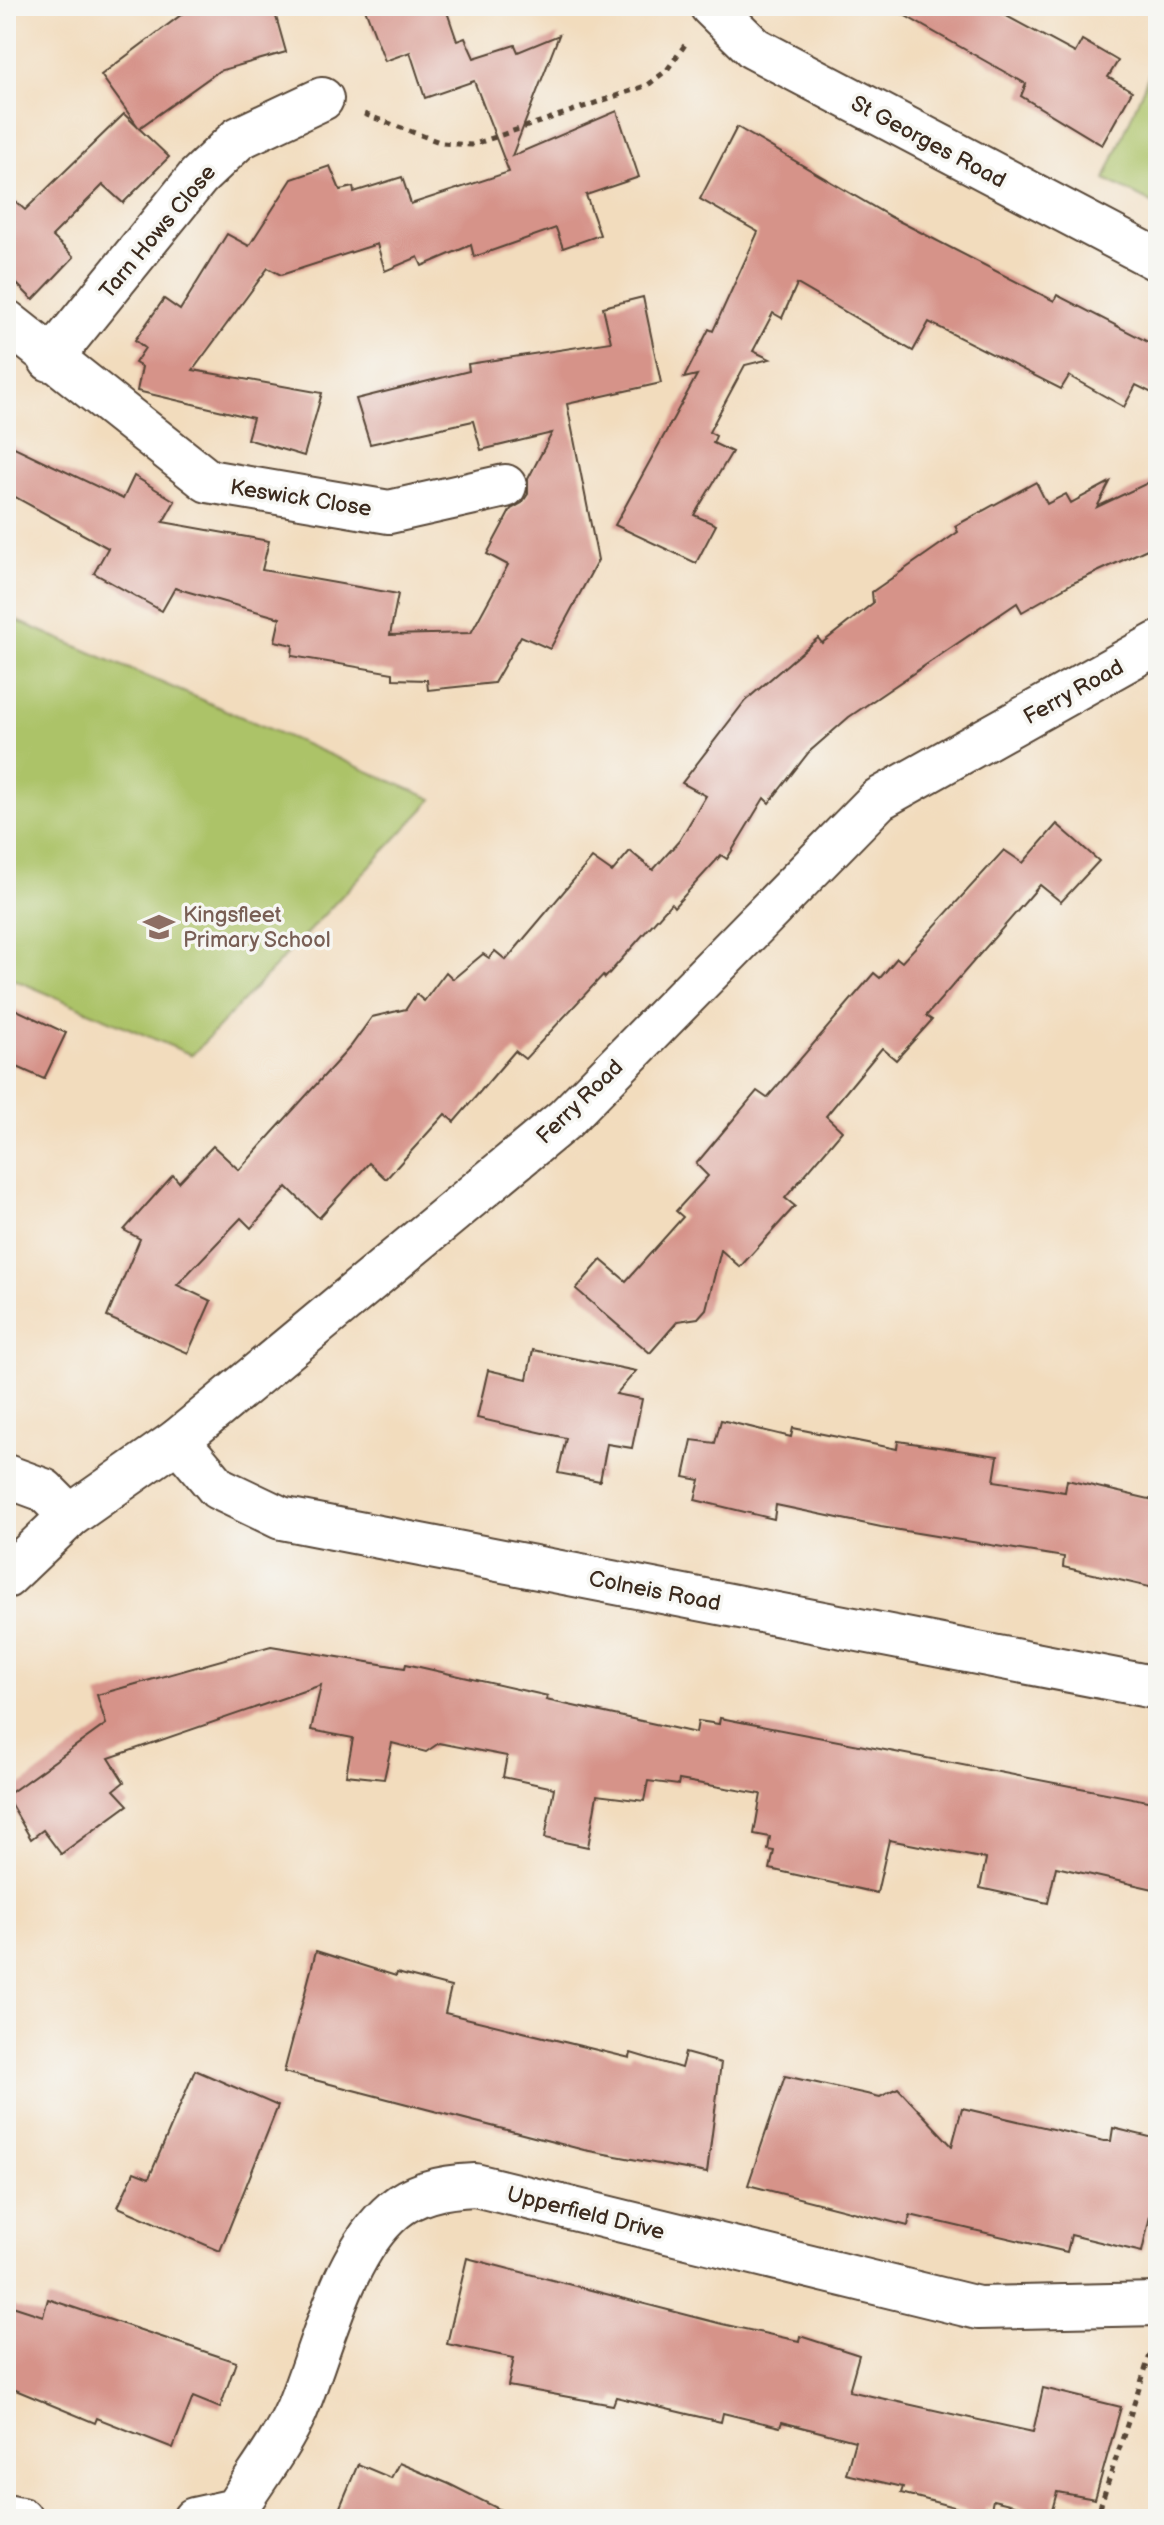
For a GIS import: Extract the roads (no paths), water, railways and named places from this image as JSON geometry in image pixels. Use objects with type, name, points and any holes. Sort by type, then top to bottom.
[{"type":"street","name":"St Georges Road","points":[[711,7],[754,48],[1158,260]]},
{"type":"street","name":"Tarn Hows Close","points":[[50,360],[198,177],[239,138],[322,99]]},
{"type":"street","name":"Keswick Close","points":[[6,321],[50,360],[208,481],[389,512],[505,486]]},
{"type":"street","name":"Ferry Road","points":[[6,1577],[70,1516],[178,1440],[565,1119],[879,799],[1158,643]]},
{"type":"street","name":"Colneis Road","points":[[178,1440],[218,1488],[281,1518],[1158,1688]]},
{"type":"street","points":[[6,1476],[44,1490],[70,1516]]},
{"type":"street","name":"Upperfield Drive","points":[[194,2519],[236,2514],[294,2414],[353,2264],[395,2209],[448,2186],[475,2185],[978,2308],[1158,2304]]},
{"type":"place","name":"Kingsfleet Primary School","points":[[159,927]]}]
